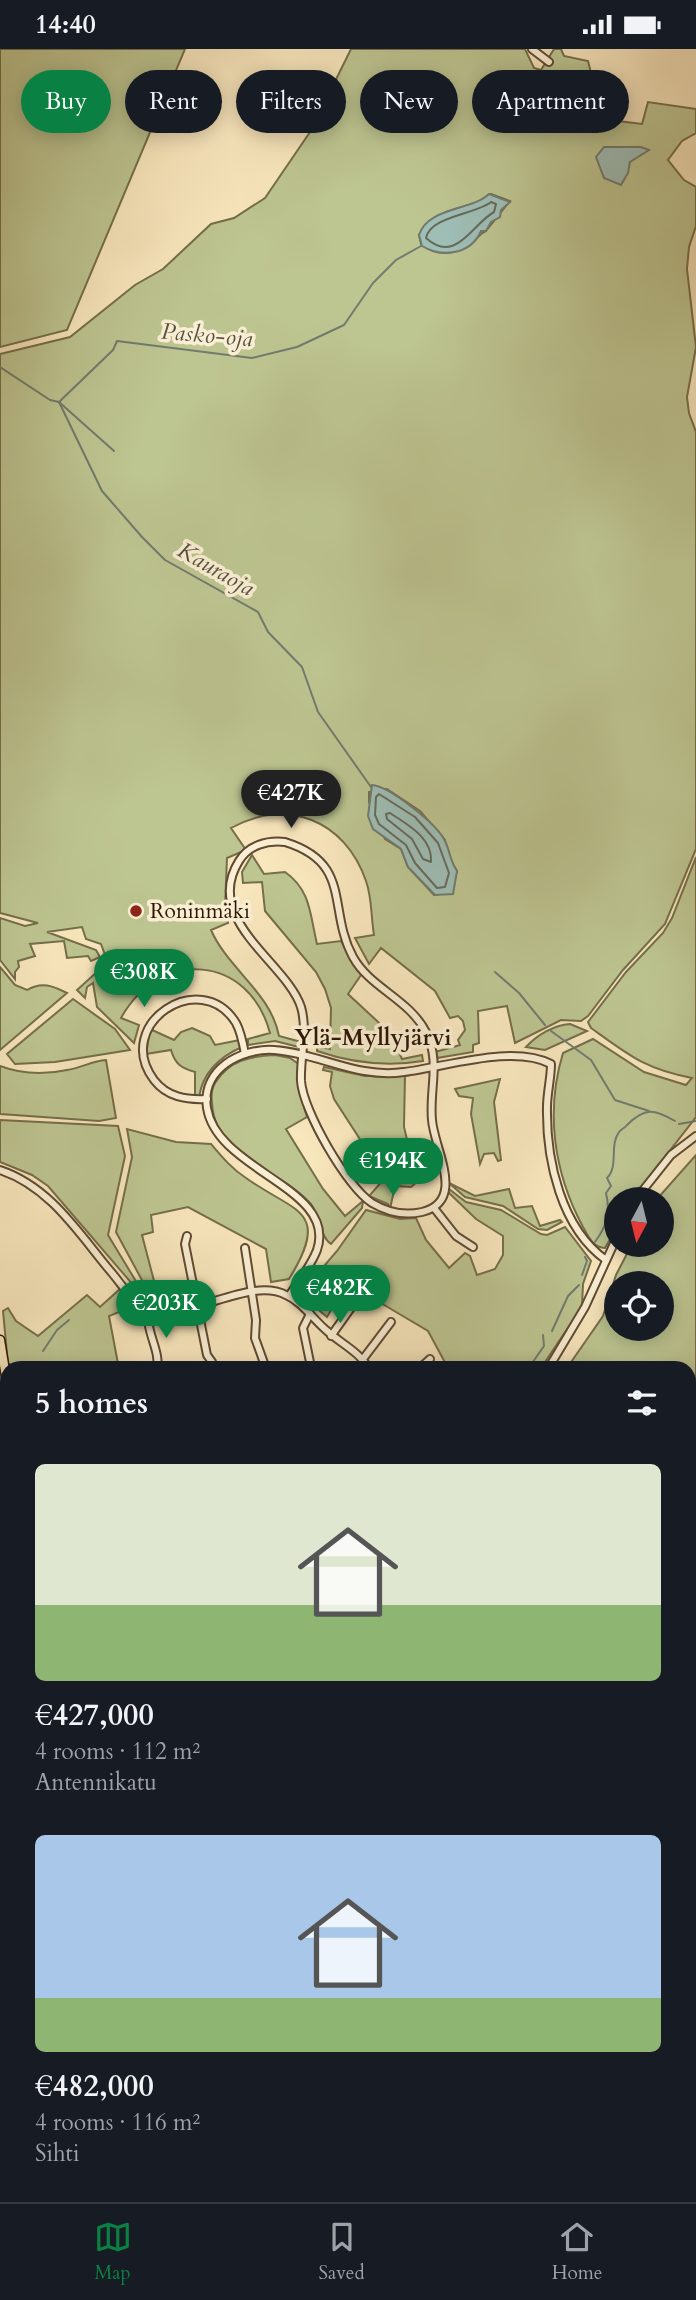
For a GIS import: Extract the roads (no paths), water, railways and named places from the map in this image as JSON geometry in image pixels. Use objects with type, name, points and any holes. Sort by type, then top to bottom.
[{"type":"main road","points":[[0,1339],[4,1361]]},
{"type":"street","points":[[532,49],[549,62]]},
{"type":"street","points":[[275,841],[309,852],[328,871],[338,893],[347,942],[356,963],[421,1023],[433,1050],[435,1067],[432,1123],[447,1182],[444,1194],[434,1208],[419,1213],[398,1213],[381,1208],[359,1192],[311,1118],[302,1091],[304,1021],[296,995],[244,932],[233,901],[233,877],[238,862],[255,846],[275,841]]},
{"type":"street","points":[[207,1099],[178,1097],[166,1092],[150,1075],[145,1061],[144,1040],[158,1014],[176,1003],[188,1000],[215,1005],[236,1024],[245,1053]]},
{"type":"street","points":[[289,1296],[317,1250],[318,1226],[314,1215],[297,1196],[232,1150],[209,1118],[207,1099],[213,1077],[221,1067],[245,1053],[278,1050],[366,1073],[394,1074],[515,1056],[551,1064],[547,1128],[552,1166],[573,1220],[593,1249],[606,1260]]},
{"type":"street","points":[[646,1187],[671,1155],[696,1136]]},
{"type":"street","points":[[0,1170],[29,1183],[54,1203],[134,1299],[149,1309],[166,1311],[272,1291],[289,1296],[331,1336],[363,1359],[391,1322]]},
{"type":"street","points":[[434,1208],[456,1236],[473,1247]]},
{"type":"street","points":[[187,1235],[185,1244],[207,1355],[211,1361]]},
{"type":"street","points":[[245,1248],[256,1320],[255,1338],[263,1361]]},
{"type":"street","points":[[553,1361],[585,1307],[607,1257]]},
{"type":"street","points":[[331,1336],[358,1298]]},
{"type":"street","points":[[149,1309],[147,1317],[159,1361]]},
{"type":"street","points":[[310,1314],[303,1328],[311,1361]]},
{"type":"water","points":[[604,147],[641,147],[649,150],[630,162],[628,173],[621,185],[604,178],[596,157]]},
{"type":"water","points":[[489,194],[510,202],[501,210],[500,217],[491,222],[486,231],[481,231],[470,245],[463,250],[446,253],[422,246],[419,235],[431,219],[472,204]]},
{"type":"water","points":[[372,785],[400,799],[423,816],[440,834],[457,871],[453,894],[435,895],[408,867],[401,849],[373,829],[368,816]]},
{"type":"waterway","name":"Pasko-oja","points":[[59,402],[113,350],[117,341],[252,358],[297,347],[344,325],[373,283],[396,260],[421,246]]},
{"type":"waterway","name":"Pasko-oja","points":[[0,367],[50,400],[59,402],[114,451]]},
{"type":"waterway","name":"Kauraoja","points":[[59,402],[102,491],[165,560],[258,612],[268,632],[302,667],[318,712],[371,787]]},
{"type":"waterway","points":[[495,972],[519,993],[545,1025]]},
{"type":"waterway","points":[[551,1031],[591,1060],[615,1100],[649,1111]]},
{"type":"waterway","points":[[595,1242],[607,1219],[606,1193],[611,1186],[607,1178],[613,1168],[615,1143],[619,1132],[639,1115],[650,1112],[675,1121]]},
{"type":"waterway","points":[[679,1124],[696,1121]]},
{"type":"waterway","points":[[582,1275],[587,1261],[585,1257]]},
{"type":"waterway","points":[[552,1331],[568,1296],[579,1285]]},
{"type":"waterway","points":[[43,1351],[57,1330],[69,1320]]},
{"type":"waterway","points":[[534,1361],[544,1346],[543,1335]]},
{"type":"place","name":"Roninmäki","points":[[136,911]]},
{"type":"district","name":"Ylä-Myllyjärvi","points":[[373,1037]]}]
